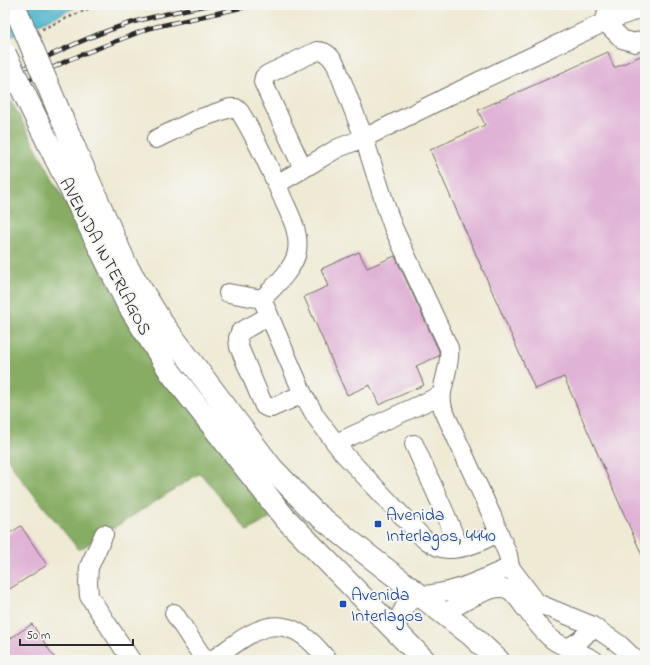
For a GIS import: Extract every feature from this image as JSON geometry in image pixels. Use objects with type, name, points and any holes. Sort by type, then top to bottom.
[{"type":"main road","name":"AVENIDA INTERLAGOS","points":[[14,5],[126,265],[162,323],[266,461],[313,511],[470,634],[498,660]]},
{"type":"main road","name":"AVENIDA INTERLAGOS","points":[[5,54],[128,303],[171,373],[284,517],[424,660]]},
{"type":"lane","points":[[276,184],[338,148],[364,138],[473,84],[607,14],[645,7]]},
{"type":"lane","points":[[607,14],[622,39],[635,43],[645,39]]},
{"type":"lane","points":[[303,169],[263,82],[264,77],[268,74],[317,51],[324,51],[330,56],[336,65],[364,138],[393,227],[449,348],[450,354],[448,367],[441,395],[443,409],[499,532],[508,554],[510,567],[537,603],[591,625],[607,635],[636,660]]},
{"type":"lane","points":[[156,139],[195,120],[230,108],[236,108],[240,112],[261,149],[294,226],[298,240],[294,262],[281,280],[262,299]]},
{"type":"lane","points":[[228,293],[262,299]]},
{"type":"lane","points":[[262,299],[303,394],[316,417],[343,453],[424,539],[447,550],[483,541],[499,532]]},
{"type":"lane","points":[[270,316],[240,332],[238,338],[239,347],[264,406],[271,408],[303,394]]},
{"type":"lane","points":[[336,443],[441,395]]},
{"type":"lane","points":[[414,444],[459,547]]},
{"type":"lane","points":[[104,534],[89,567],[89,596],[131,660]]},
{"type":"lane","points":[[396,631],[398,620],[403,609],[411,601],[422,596],[453,590],[510,567]]},
{"type":"lane","points":[[443,614],[486,591],[500,588],[507,589],[513,593],[534,620],[552,639],[567,648],[592,659],[597,645],[607,635]]},
{"type":"lane","points":[[174,613],[211,659],[249,634],[266,627],[277,626],[290,628],[300,634],[310,641],[328,660]]},
{"type":"lane","points":[[567,648],[584,638],[589,632],[591,625]]},
{"type":"path","points":[[39,31],[97,5]]},
{"type":"green space","points":[[11,101],[131,325],[273,516],[248,531],[200,473],[79,550],[18,475],[5,454],[5,105]]},
{"type":"water","points":[[5,5],[81,5],[5,39]]},
{"type":"building","points":[[608,52],[614,68],[645,54],[645,562],[564,377],[535,389],[430,150],[485,125],[478,110]]},
{"type":"building","points":[[359,252],[367,268],[395,256],[439,351],[439,356],[416,366],[424,385],[379,405],[370,385],[347,395],[304,297],[328,286],[321,269]]},
{"type":"building","points":[[21,526],[47,565],[5,592],[5,536]]},
{"type":"building","points":[[32,624],[56,660],[8,660],[5,655],[5,642]]},
{"type":"railway","points":[[5,77],[68,47],[117,27],[152,17],[208,5]]},
{"type":"railway","points":[[5,92],[68,60],[150,28],[254,5]]},
{"type":"place","name":"Avenida Interlagos, 4440","points":[[378,524]]},
{"type":"place","name":"Avenida Interlagos","points":[[343,604]]}]
